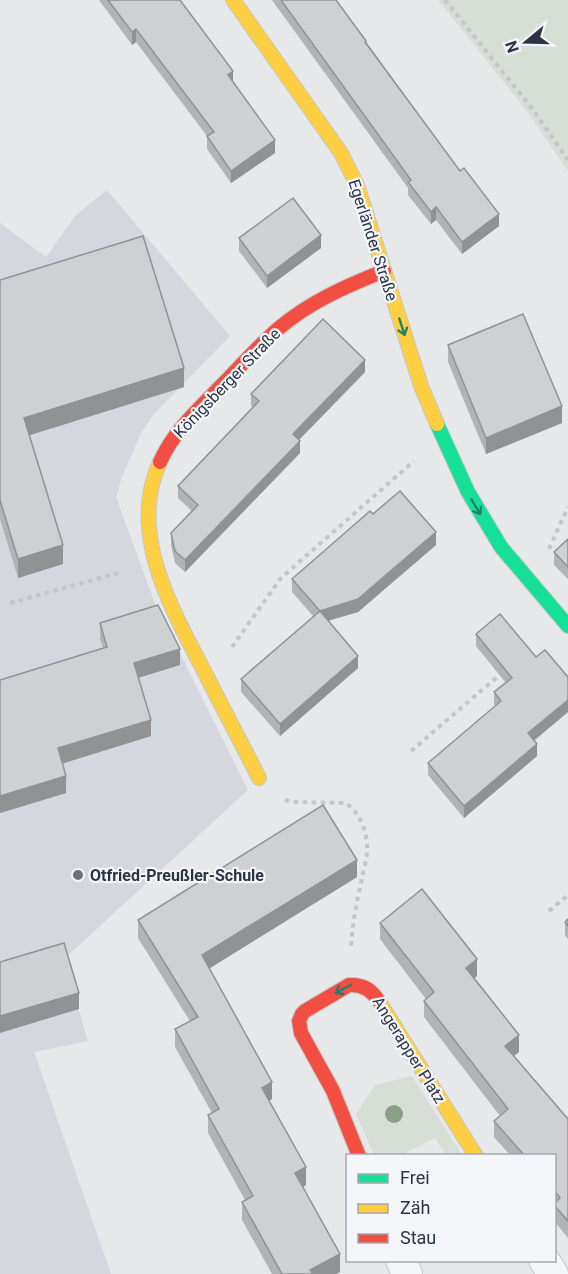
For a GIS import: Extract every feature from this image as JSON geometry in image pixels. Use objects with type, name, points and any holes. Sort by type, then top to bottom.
[{"type":"street","name":"Egerländer Straße","points":[[233,0],[341,153],[357,185],[421,386],[468,492],[501,548],[568,626]]},
{"type":"street","name":"Königsberger Straße","points":[[259,778],[162,586],[150,543],[148,512],[152,483],[163,455],[175,435],[263,341],[285,322],[327,296],[384,271]]},
{"type":"street","name":"Angerapper Platz","points":[[359,1154],[333,1091],[301,1033],[299,1024],[303,1012],[349,985],[356,984],[364,986],[375,995],[475,1154]]},
{"type":"path","points":[[445,0],[531,107],[568,160]]},
{"type":"path","points":[[208,681],[280,578],[442,436]]},
{"type":"path","points":[[10,603],[155,563]]},
{"type":"path","points":[[411,751],[510,667]]},
{"type":"path","points":[[292,802],[344,803],[350,805],[358,816],[367,840],[367,852],[352,930]]},
{"type":"path","points":[[549,911],[568,895]]},
{"type":"shaded area","points":[[438,0],[568,0],[568,171],[526,110]]},
{"type":"shaded area","points":[[107,190],[230,336],[153,415],[141,433],[116,497],[154,601],[248,790],[64,959],[88,1041],[34,1052],[111,1274],[0,1274],[0,223],[46,257],[75,216]]},
{"type":"shaded area","points":[[412,1076],[461,1154],[445,1154],[435,1138],[403,1154],[374,1154],[356,1114],[375,1085]]},
{"type":"building","points":[[108,0],[180,0],[233,71],[228,75],[275,140],[231,171],[207,136],[214,132],[136,29],[132,32]]},
{"type":"building","points":[[281,0],[336,0],[460,171],[464,168],[499,214],[462,242],[436,207],[431,212],[408,182],[411,180]]},
{"type":"building","points":[[293,198],[321,235],[267,276],[239,238]]},
{"type":"building","points":[[143,236],[184,368],[24,418],[63,545],[18,559],[0,500],[0,280]]},
{"type":"building","points":[[523,314],[562,406],[486,438],[448,345]]},
{"type":"building","points":[[323,319],[365,360],[293,434],[300,441],[185,560],[175,551],[171,533],[198,505],[178,486],[259,401],[251,394]]},
{"type":"building","points":[[400,491],[436,532],[358,599],[320,611],[292,579],[370,511],[373,514]]},
{"type":"building","points":[[568,539],[568,567],[554,552]]},
{"type":"building","points":[[158,605],[180,649],[134,663],[151,720],[58,748],[66,776],[0,796],[0,680],[107,647],[100,623]]},
{"type":"building","points":[[320,611],[358,656],[280,724],[241,679]]},
{"type":"building","points":[[500,614],[536,657],[545,650],[568,677],[568,700],[528,733],[537,744],[464,806],[428,763],[501,701],[494,692],[512,678],[476,634]]},
{"type":"building","points":[[323,805],[357,860],[202,955],[272,1082],[262,1088],[306,1167],[295,1173],[340,1254],[310,1270],[313,1274],[282,1274],[242,1202],[253,1196],[208,1115],[219,1109],[175,1029],[198,1017],[138,920]]},
{"type":"building","points":[[422,889],[477,959],[466,968],[519,1035],[505,1046],[568,1119],[568,1221],[556,1207],[556,1202],[560,1198],[556,1192],[556,1154],[523,1154],[494,1121],[508,1109],[424,1001],[434,992],[380,923]]},
{"type":"building","points":[[64,943],[79,993],[0,1016],[0,962]]},
{"type":"traffic: fast","points":[[437,424],[468,492],[501,547],[568,626]]},
{"type":"traffic: slow","points":[[233,0],[341,153],[357,185],[421,386],[437,424]]},
{"type":"traffic: slow","points":[[160,462],[151,489],[148,516],[151,543],[158,570],[179,622],[259,778]]},
{"type":"traffic: slow","points":[[378,1000],[475,1154]]},
{"type":"traffic: jam","points":[[160,462],[165,451],[187,422],[279,328],[303,310],[329,295],[384,271]]},
{"type":"traffic: jam","points":[[358,1154],[333,1091],[301,1033],[299,1021],[305,1011],[349,985],[366,988],[378,1000]]},
{"type":"place","name":"Otfried-Preußler-Schule","points":[[78,875]]}]
